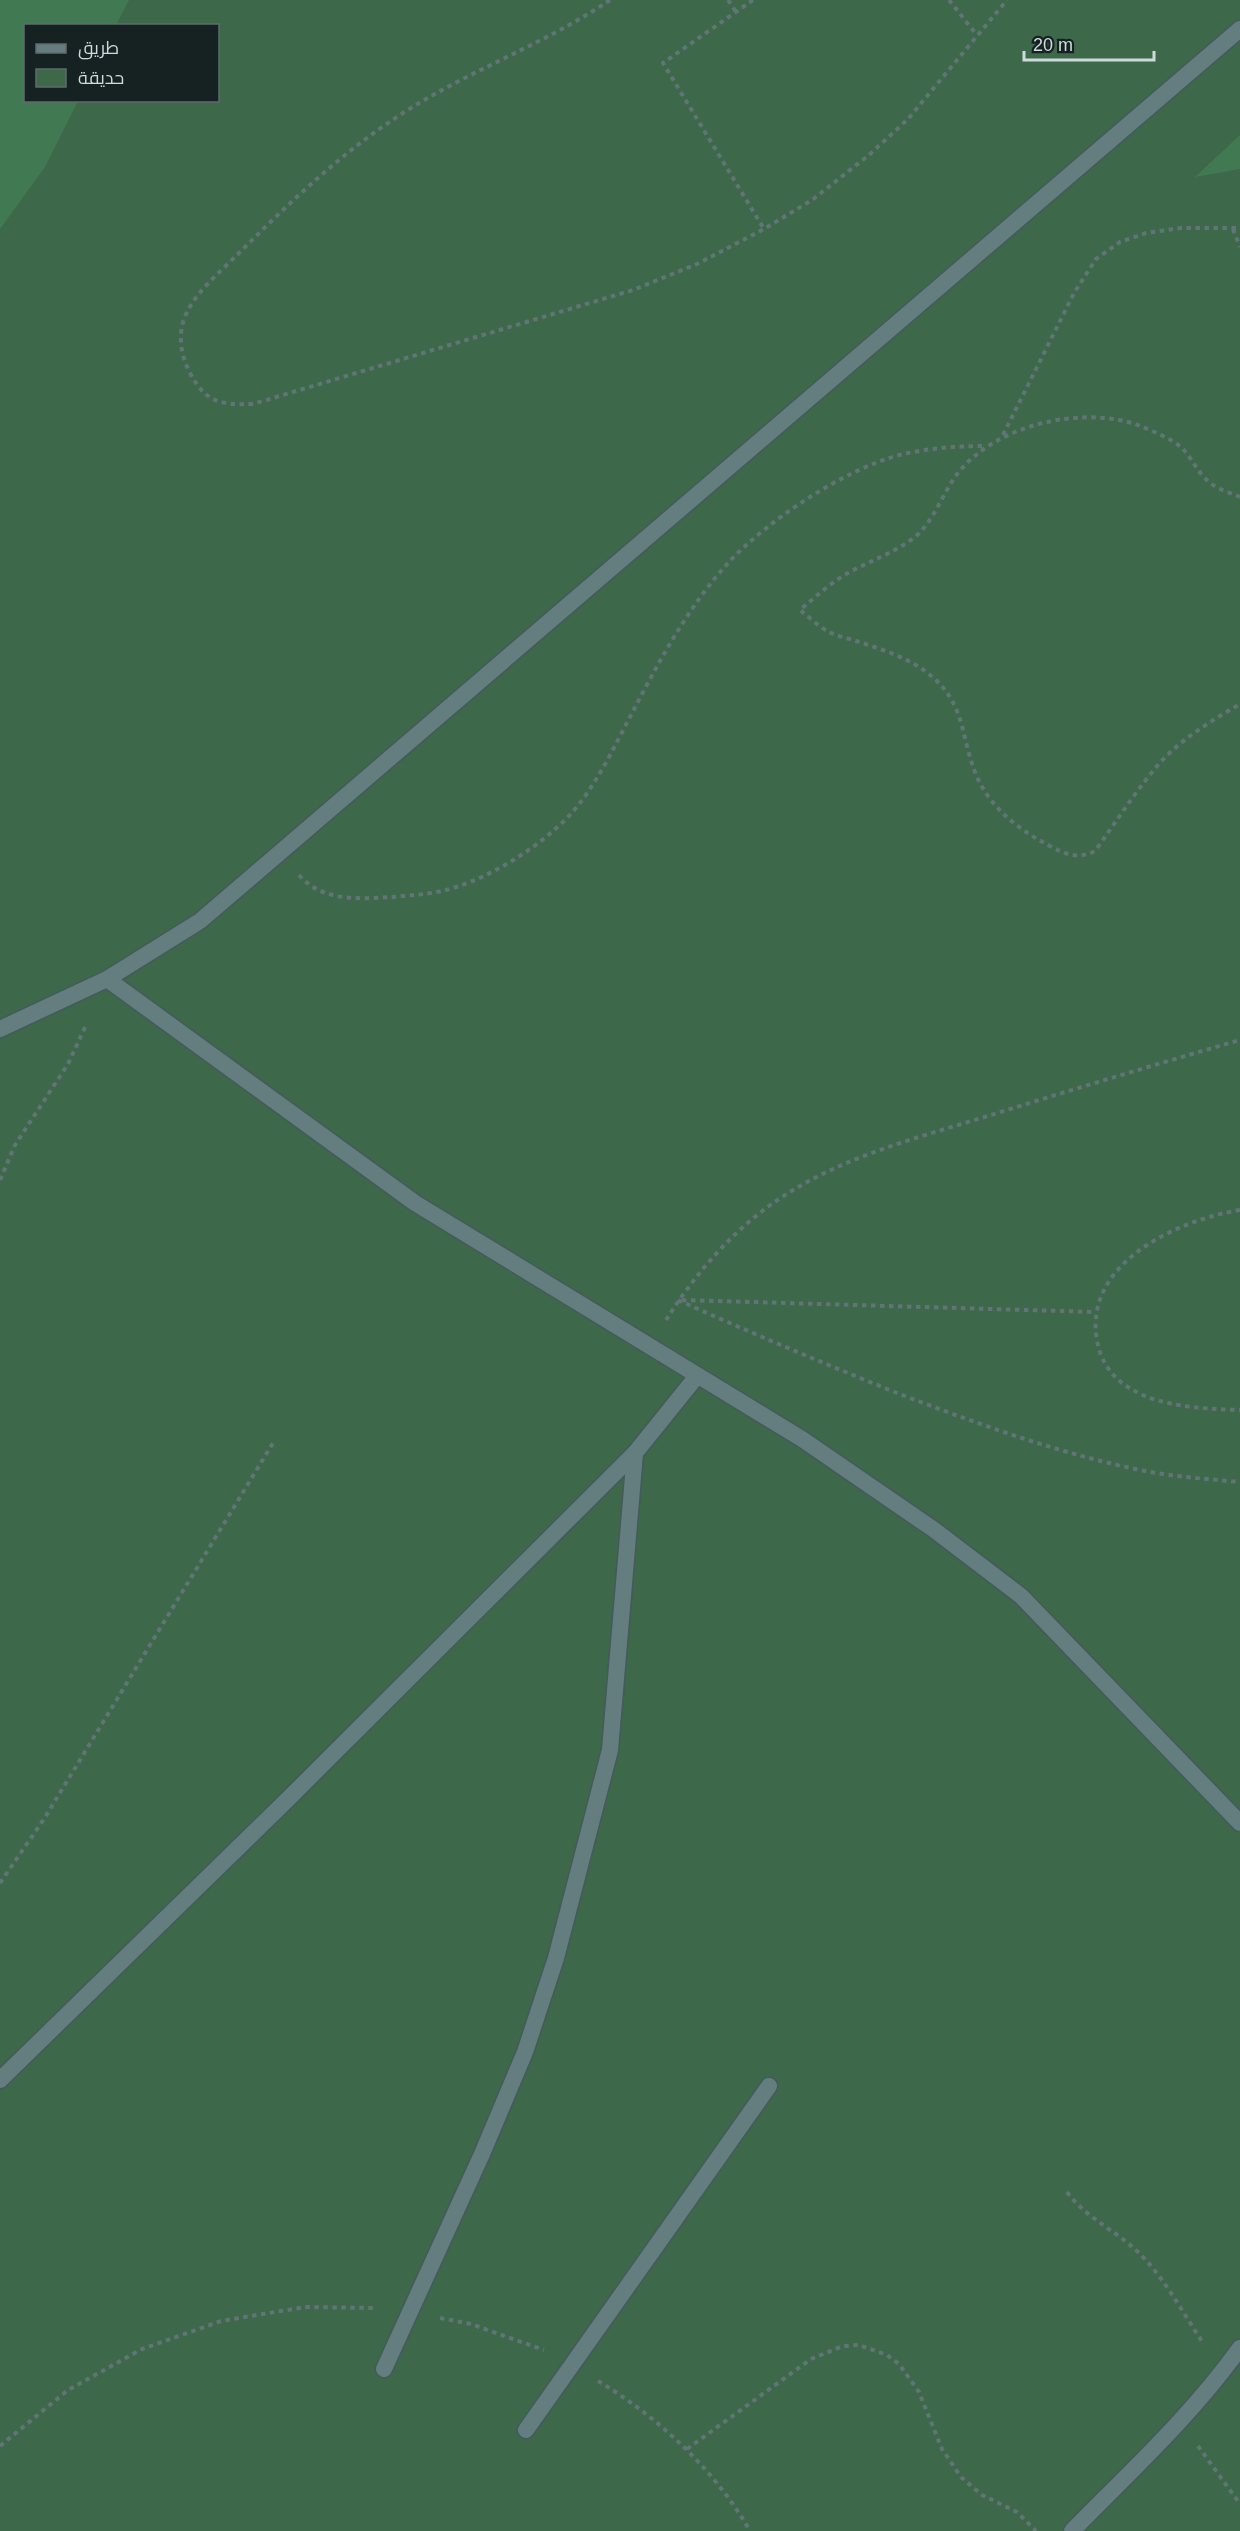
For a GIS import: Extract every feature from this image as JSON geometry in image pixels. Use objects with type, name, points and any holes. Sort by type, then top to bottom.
[{"type":"street","points":[[0,1029],[107,980],[200,921],[281,854],[681,507],[1240,29]]},
{"type":"street","points":[[107,980],[415,1203],[830,1458],[933,1529],[1021,1596],[1240,1822]]},
{"type":"street","points":[[0,2080],[286,1801],[634,1453],[697,1376]]},
{"type":"street","points":[[384,2370],[521,2062],[556,1958],[610,1750],[634,1453]]},
{"type":"street","points":[[526,2430],[770,2086]]},
{"type":"street","points":[[1072,2531],[1180,2421],[1223,2372],[1240,2348]]},
{"type":"path","points":[[610,0],[555,34],[463,78],[404,113],[334,162],[217,274],[187,311],[181,331],[182,350],[199,389],[210,399],[227,405],[253,404],[633,290],[698,264],[812,200],[869,155],[908,119],[976,34],[1007,0]]},
{"type":"path","points":[[728,0],[736,12]]},
{"type":"path","points":[[753,0],[663,63],[764,229]]},
{"type":"path","points":[[949,0],[976,34]]},
{"type":"path","points":[[1003,436],[1074,293],[1096,259],[1120,242],[1146,233],[1181,228],[1240,228]]},
{"type":"path","points":[[1233,229],[1240,247]]},
{"type":"path","points":[[1240,497],[1219,489],[1206,479],[1182,448],[1136,425],[1109,418],[1081,417],[1024,428],[986,446],[958,473],[917,535],[843,577],[800,610],[829,632],[894,654],[930,675],[956,705],[976,775],[994,805],[1007,818],[1039,840],[1074,856],[1085,856],[1095,851],[1159,764],[1174,749],[1198,730],[1240,704]]},
{"type":"path","points":[[281,854],[304,881],[316,889],[330,895],[357,898],[425,895],[459,886],[481,877],[514,858],[546,837],[570,815],[590,787],[646,686],[701,596],[729,562],[758,535],[817,494],[872,464],[904,454],[986,446]]},
{"type":"path","points":[[0,1180],[15,1145],[68,1064],[107,980]]},
{"type":"path","points":[[649,1346],[678,1300],[751,1220],[784,1196],[839,1166],[915,1138],[1240,1040]]},
{"type":"path","points":[[1240,1210],[1203,1219],[1154,1240],[1122,1266],[1110,1281],[1095,1312],[1096,1337],[1104,1362],[1116,1378],[1134,1391],[1183,1405],[1240,1410]]},
{"type":"path","points":[[678,1300],[1095,1312]]},
{"type":"path","points":[[678,1300],[861,1378],[967,1420],[1024,1439],[1146,1471],[1240,1482]]},
{"type":"path","points":[[0,1882],[44,1819],[273,1443]]},
{"type":"path","points":[[1067,2192],[1088,2216],[1125,2241],[1149,2264],[1223,2372]]},
{"type":"path","points":[[687,2449],[811,2359],[843,2346],[859,2345],[887,2355],[899,2364],[919,2392],[942,2450],[961,2477],[982,2494],[1017,2512],[1036,2531]]},
{"type":"path","points":[[1180,2421],[1240,2504]]},
{"type":"green space","points":[[0,0],[1240,0],[1240,2531],[0,2531]]},
{"type":"green space","points":[[0,0],[129,0],[117,24],[24,24],[24,102],[78,102],[45,167],[0,229]]},
{"type":"green space","points":[[1240,135],[1240,169],[1195,177]]}]
